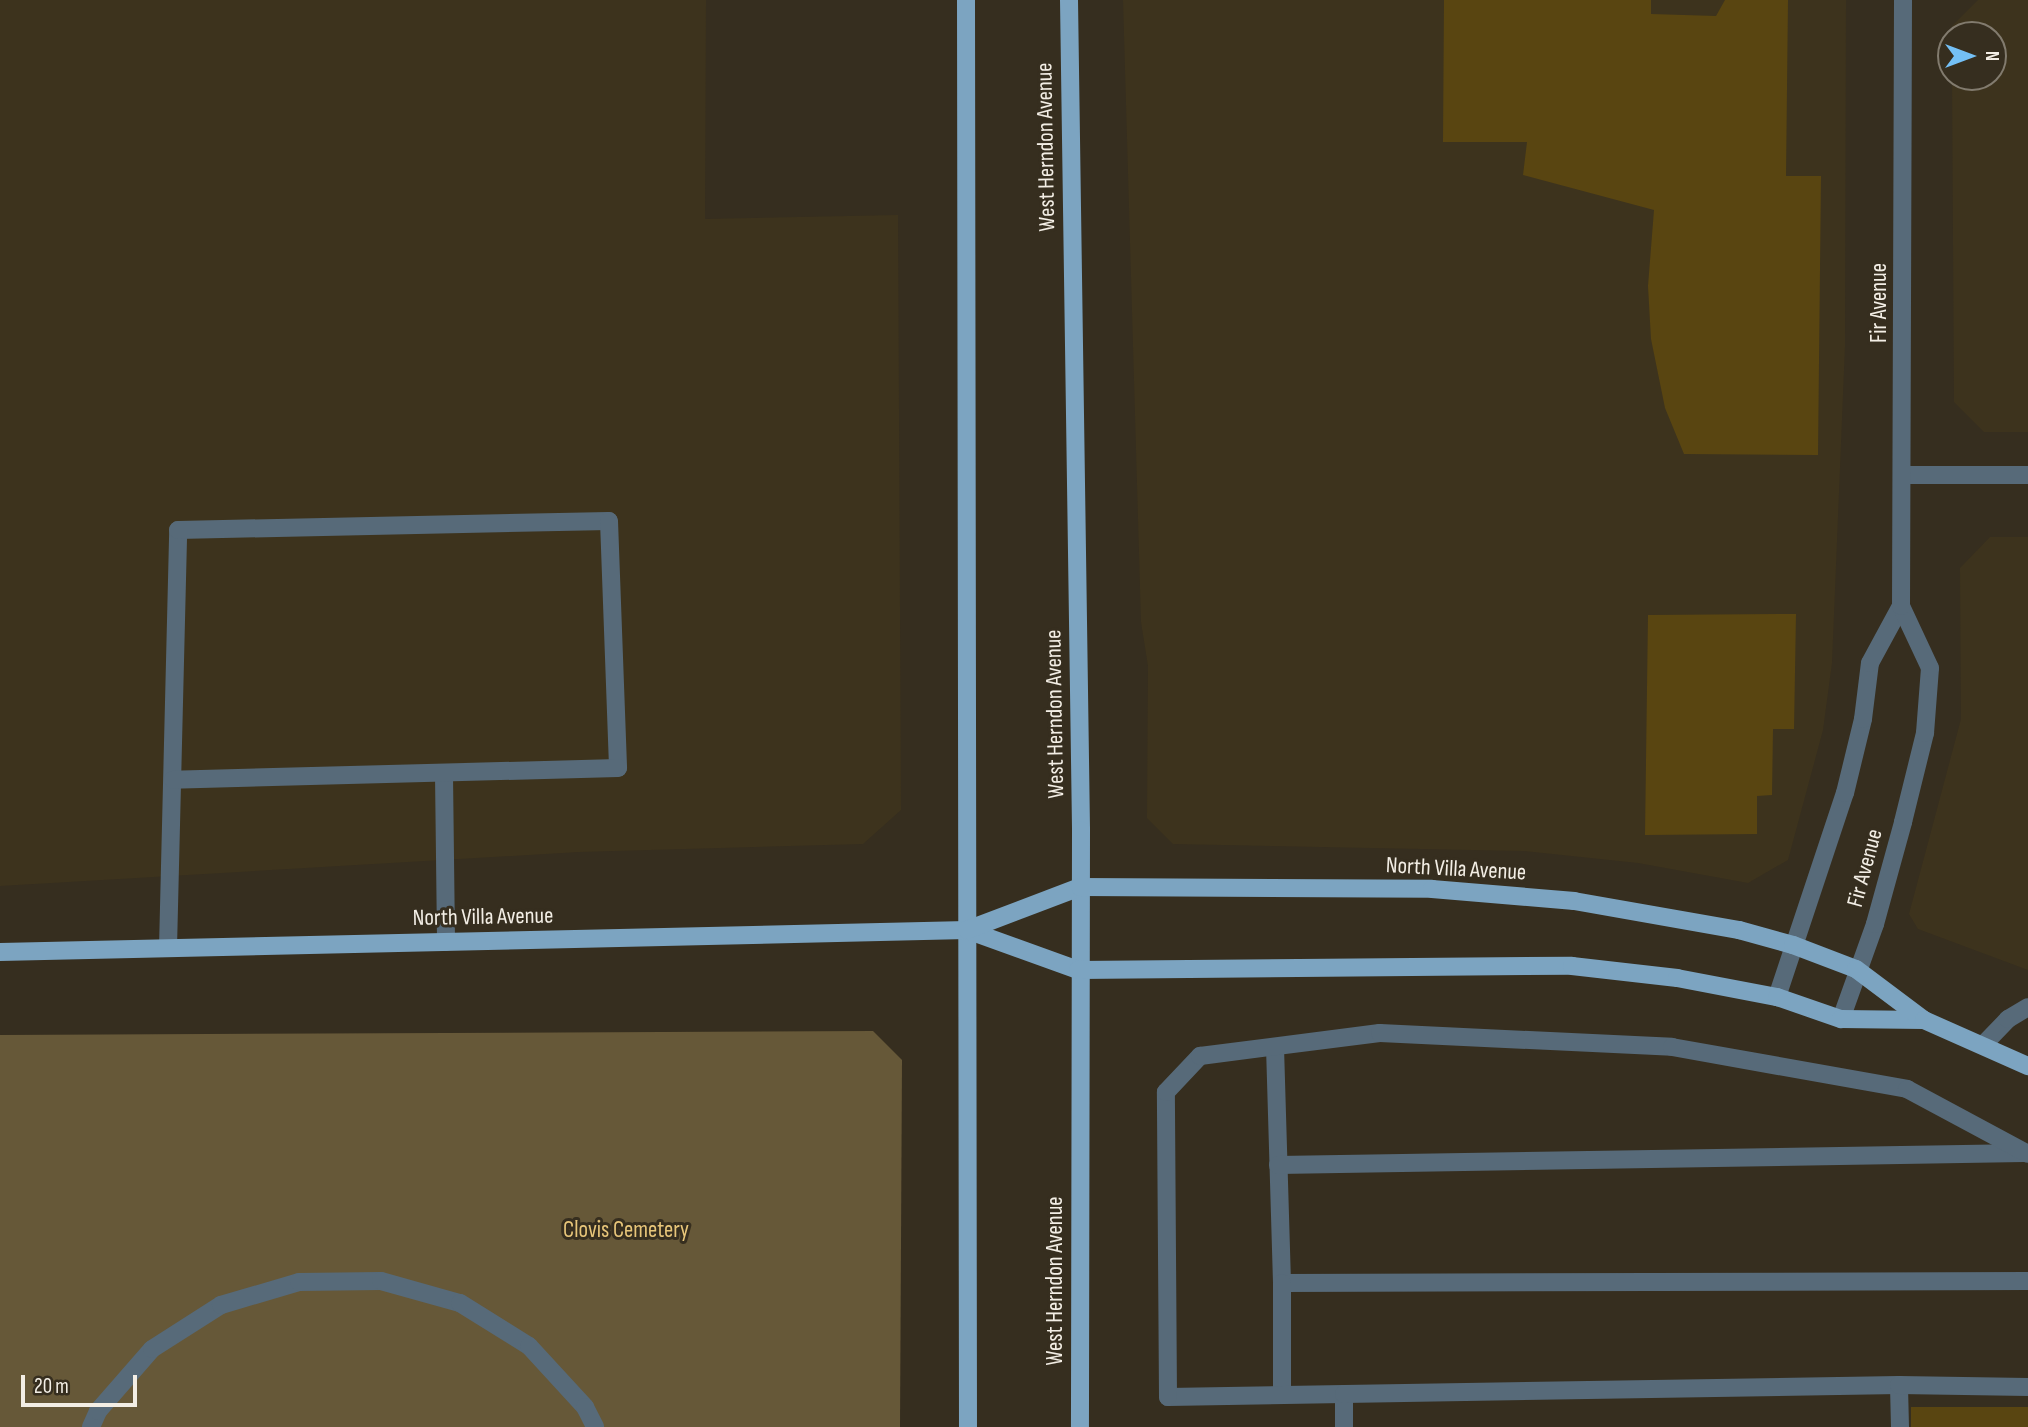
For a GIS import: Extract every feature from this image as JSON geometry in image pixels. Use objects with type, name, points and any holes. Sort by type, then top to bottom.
[{"type":"main road","points":[[966,0],[968,1427]]},
{"type":"main road","name":"West Herndon Avenue","points":[[1069,0],[1080,887],[1080,1427]]},
{"type":"main road","name":"North Villa Avenue","points":[[0,952],[967,930],[1080,887],[1432,889],[1574,901],[1740,930],[1793,945],[1856,969],[1924,1020],[1984,1044],[2028,1066]]},
{"type":"main road","name":"North Villa Avenue","points":[[967,930],[1078,970],[1572,966],[1677,978],[1777,997],[1841,1019],[1924,1020]]},
{"type":"street","name":"Fir Avenue","points":[[1841,1019],[1856,969],[1875,924],[1925,733],[1930,668],[1901,606],[1904,475],[1903,0]]},
{"type":"street","points":[[1904,475],[2028,475]]},
{"type":"street","points":[[168,948],[178,530],[609,521],[618,768],[444,775],[173,780]]},
{"type":"street","name":"Fir Avenue","points":[[1777,997],[1845,793],[1863,719],[1870,663],[1901,606]]},
{"type":"street","points":[[444,775],[446,942]]},
{"type":"street","points":[[1984,1044],[2008,1019],[2028,1007]]},
{"type":"street","points":[[2027,1154],[1907,1089],[1672,1047],[1380,1033],[1200,1056],[1166,1091],[1168,1397],[1899,1385],[2028,1387]]},
{"type":"street","points":[[1275,1047],[1282,1283],[1282,1394]]},
{"type":"street","points":[[1278,1165],[2027,1154]]},
{"type":"street","points":[[1282,1283],[2028,1280]]},
{"type":"street","points":[[91,1427],[99,1411],[152,1349],[221,1305],[299,1282],[381,1281],[460,1303],[529,1346],[584,1406],[594,1427]]},
{"type":"street","points":[[1899,1385],[1900,1427]]},
{"type":"street","points":[[1344,1394],[1344,1427]]},
{"type":"shaded area","points":[[0,0],[706,0],[705,219],[898,215],[901,810],[863,844],[579,852],[0,886]]},
{"type":"shaded area","points":[[1123,0],[1846,0],[1845,346],[1832,663],[1823,730],[1788,860],[1748,883],[1638,863],[1523,851],[1173,844],[1147,818],[1148,666],[1141,622]]},
{"type":"shaded area","points":[[1978,0],[2028,0],[2028,432],[1984,432],[1954,402],[1952,91],[2007,91],[2007,21],[1957,21]]},
{"type":"shaded area","points":[[1990,537],[2028,537],[2028,970],[1918,929],[1909,914],[1961,719],[1960,568]]},
{"type":"green space","name":"Clovis Cemetery","points":[[873,1031],[902,1060],[900,1427],[0,1427],[0,1035]]},
{"type":"building","points":[[1444,0],[1651,0],[1651,14],[1716,16],[1725,0],[1788,0],[1786,176],[1821,176],[1818,455],[1684,454],[1665,408],[1651,339],[1648,286],[1654,210],[1523,175],[1527,142],[1443,142]]},
{"type":"building","points":[[1796,614],[1794,729],[1773,729],[1772,795],[1757,796],[1757,834],[1645,835],[1648,615]]},
{"type":"building","points":[[1911,1407],[2028,1407],[2028,1427],[1911,1427]]}]
